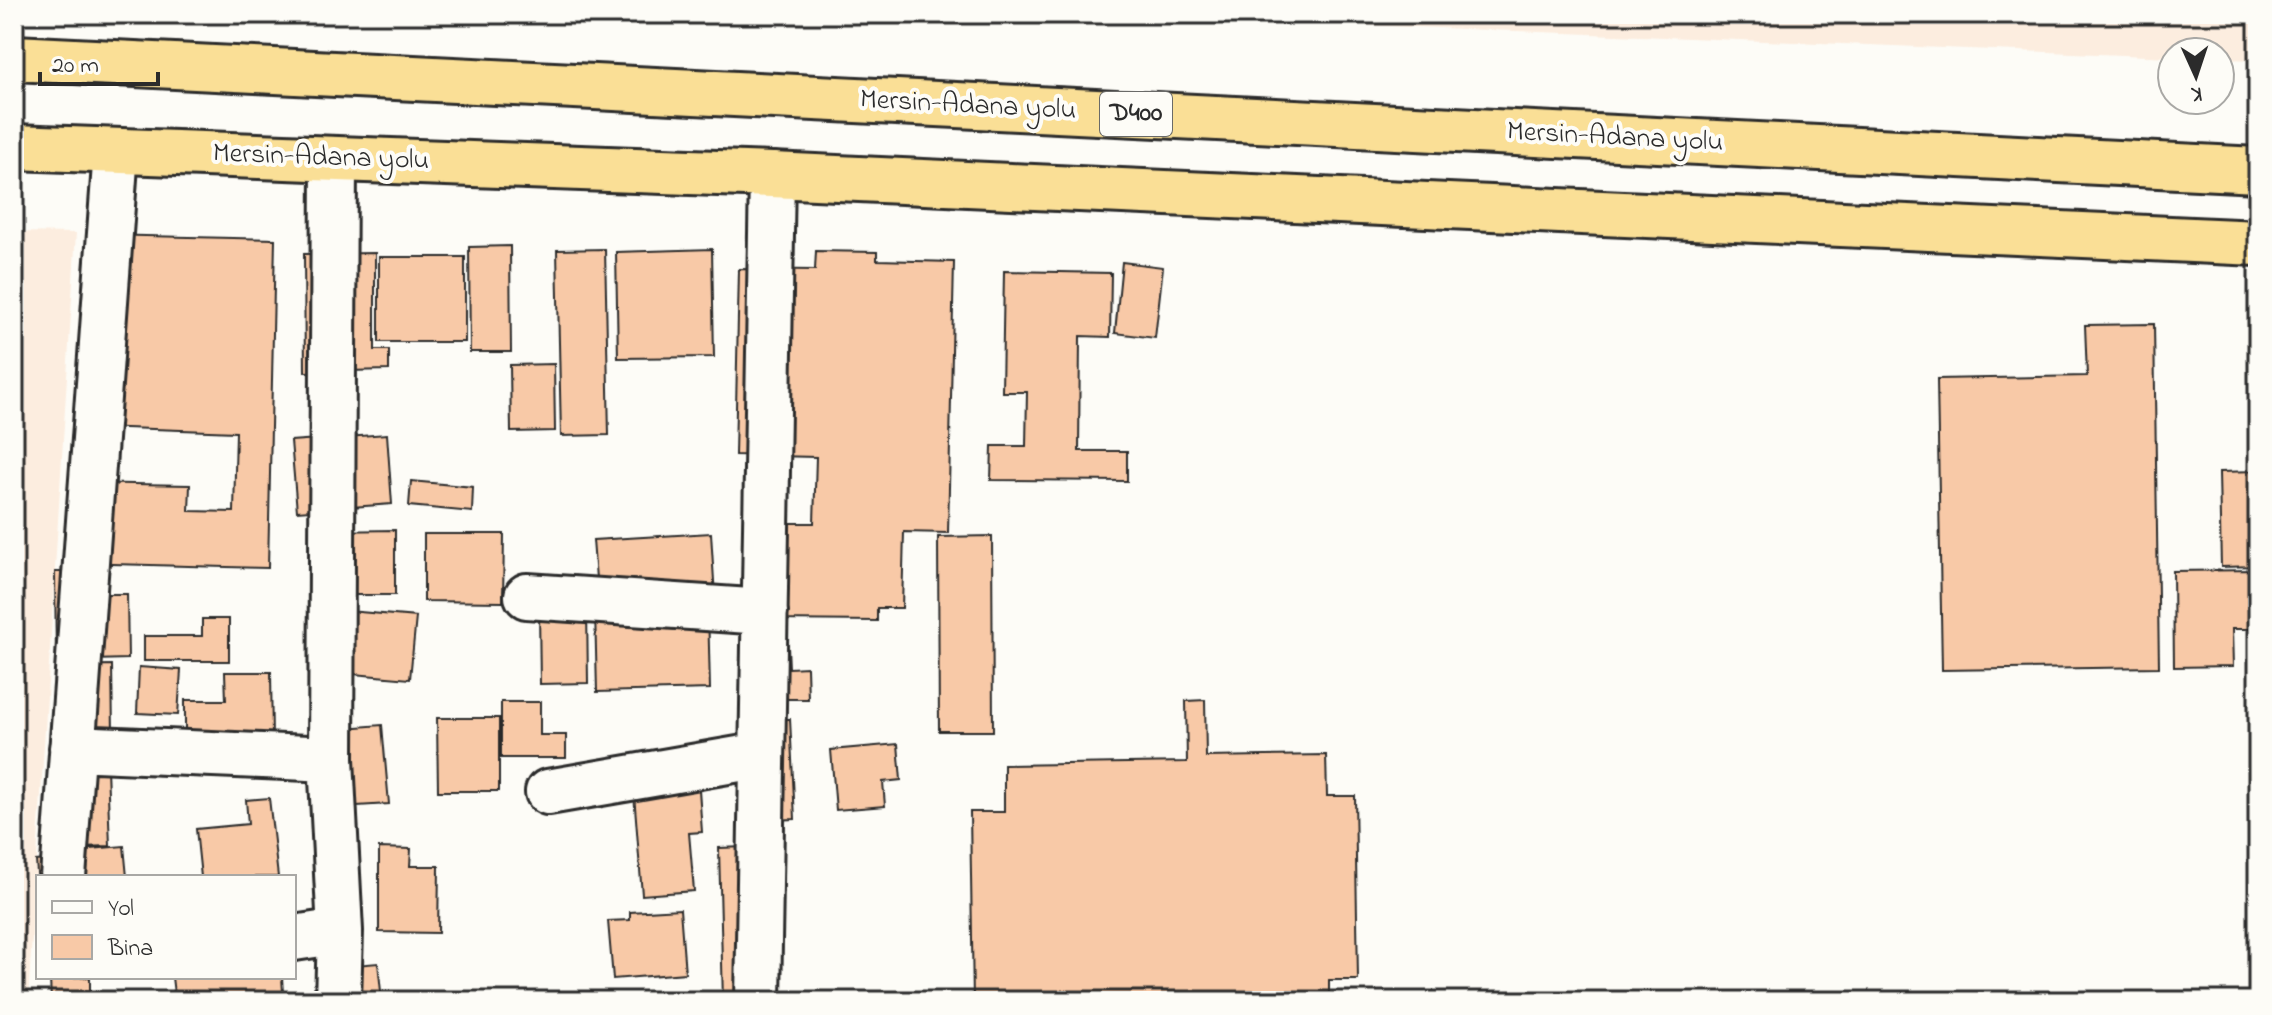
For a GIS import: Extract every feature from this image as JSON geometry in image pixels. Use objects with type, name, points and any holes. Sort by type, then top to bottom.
[{"type":"highway","name":"Mersin-Adana yolu","points":[[14,58],[2258,170]]},
{"type":"highway","name":"Mersin-Adana yolu","points":[[14,147],[772,175],[2258,243]]},
{"type":"street","points":[[63,875],[116,151]]},
{"type":"street","points":[[334,159],[331,759],[340,931],[338,1001]]},
{"type":"street","points":[[758,1001],[772,175]]},
{"type":"street","points":[[527,596],[765,612]]},
{"type":"street","points":[[72,748],[331,759]]},
{"type":"street","points":[[548,792],[762,755]]},
{"type":"street","points":[[296,938],[340,931]]},
{"type":"shaded area","points":[[1083,14],[2258,14],[2258,60],[2236,59],[2236,36],[2156,36],[2156,56]]},
{"type":"shaded area","points":[[14,232],[76,233],[28,1001],[14,1001]]},
{"type":"building","points":[[102,235],[275,239],[268,568],[74,563],[77,483],[190,485],[189,511],[234,512],[236,432],[98,427]]},
{"type":"building","points":[[510,246],[511,352],[470,352],[469,247]]},
{"type":"building","points":[[605,249],[609,435],[561,436],[557,250]]},
{"type":"building","points":[[712,249],[714,357],[618,358],[616,252]]},
{"type":"building","points":[[816,251],[877,252],[877,260],[954,262],[948,533],[904,532],[902,608],[877,608],[877,621],[772,620],[774,523],[814,523],[816,457],[735,455],[739,269],[815,270]]},
{"type":"building","points":[[375,253],[375,350],[389,350],[389,370],[305,372],[304,254]]},
{"type":"building","points":[[379,257],[465,257],[465,342],[379,342]]},
{"type":"building","points":[[1122,262],[1163,267],[1155,338],[1115,333]]},
{"type":"building","points":[[1004,271],[1111,273],[1110,337],[1080,336],[1079,451],[1127,451],[1127,481],[991,480],[992,446],[1026,446],[1027,392],[1002,392]]},
{"type":"building","points":[[2154,324],[2159,667],[1942,670],[1937,379],[2087,376],[2085,325]]},
{"type":"building","points":[[554,364],[555,431],[511,432],[510,365]]},
{"type":"building","points":[[387,434],[392,504],[297,511],[291,441]]},
{"type":"building","points":[[2258,471],[2258,566],[2221,567],[2219,472]]},
{"type":"building","points":[[411,481],[473,487],[472,512],[409,506]]},
{"type":"building","points":[[395,530],[395,595],[330,595],[330,531]]},
{"type":"building","points":[[711,533],[715,597],[598,605],[593,540]]},
{"type":"building","points":[[424,534],[504,534],[503,602],[424,601]]},
{"type":"building","points":[[992,536],[993,731],[939,731],[938,537]]},
{"type":"building","points":[[2258,570],[2258,629],[2232,629],[2233,666],[2174,667],[2173,571]]},
{"type":"building","points":[[55,572],[86,572],[86,594],[127,594],[128,659],[56,661]]},
{"type":"building","points":[[708,607],[710,689],[597,692],[595,609]]},
{"type":"building","points":[[587,609],[588,683],[540,684],[539,610]]},
{"type":"building","points":[[348,611],[416,617],[410,679],[342,673]]},
{"type":"building","points":[[202,619],[229,619],[229,661],[144,661],[144,636],[202,636]]},
{"type":"building","points":[[788,646],[789,668],[807,667],[808,699],[783,699],[784,719],[790,719],[795,819],[749,821],[740,648]]},
{"type":"building","points":[[112,665],[113,734],[61,734],[60,666]]},
{"type":"building","points":[[139,667],[181,670],[178,715],[137,713]]},
{"type":"building","points":[[225,672],[271,672],[272,739],[185,740],[185,700],[226,700]]},
{"type":"building","points":[[1205,700],[1206,757],[1326,755],[1327,796],[1355,796],[1358,980],[1329,980],[1329,1001],[973,1001],[970,812],[1004,812],[1004,765],[1187,762],[1186,701]]},
{"type":"building","points":[[501,702],[540,702],[540,735],[566,735],[566,758],[501,758]]},
{"type":"building","points":[[437,718],[499,718],[499,791],[438,791]]},
{"type":"building","points":[[382,725],[389,804],[324,808],[319,730]]},
{"type":"building","points":[[898,744],[901,780],[883,782],[885,806],[836,810],[831,750]]},
{"type":"building","points":[[107,768],[110,846],[53,848],[51,770]]},
{"type":"building","points":[[698,776],[702,832],[689,833],[694,891],[642,895],[633,781]]},
{"type":"building","points":[[269,798],[278,875],[201,875],[196,829],[248,824],[246,800]]},
{"type":"building","points":[[124,846],[127,875],[37,875],[36,861],[80,857],[79,850]]},
{"type":"building","points":[[776,846],[780,1001],[723,1001],[719,848]]},
{"type":"building","points":[[379,848],[411,849],[410,866],[439,866],[438,933],[379,932]]},
{"type":"building","points":[[680,909],[685,973],[613,979],[608,921],[630,920],[630,912]]},
{"type":"building","points":[[378,963],[382,1001],[324,1001],[321,968]]},
{"type":"building","points":[[50,979],[90,979],[90,1001],[51,1001]]},
{"type":"building","points":[[172,979],[282,979],[283,992],[229,997],[229,1001],[188,1001],[187,993],[174,994]]}]
